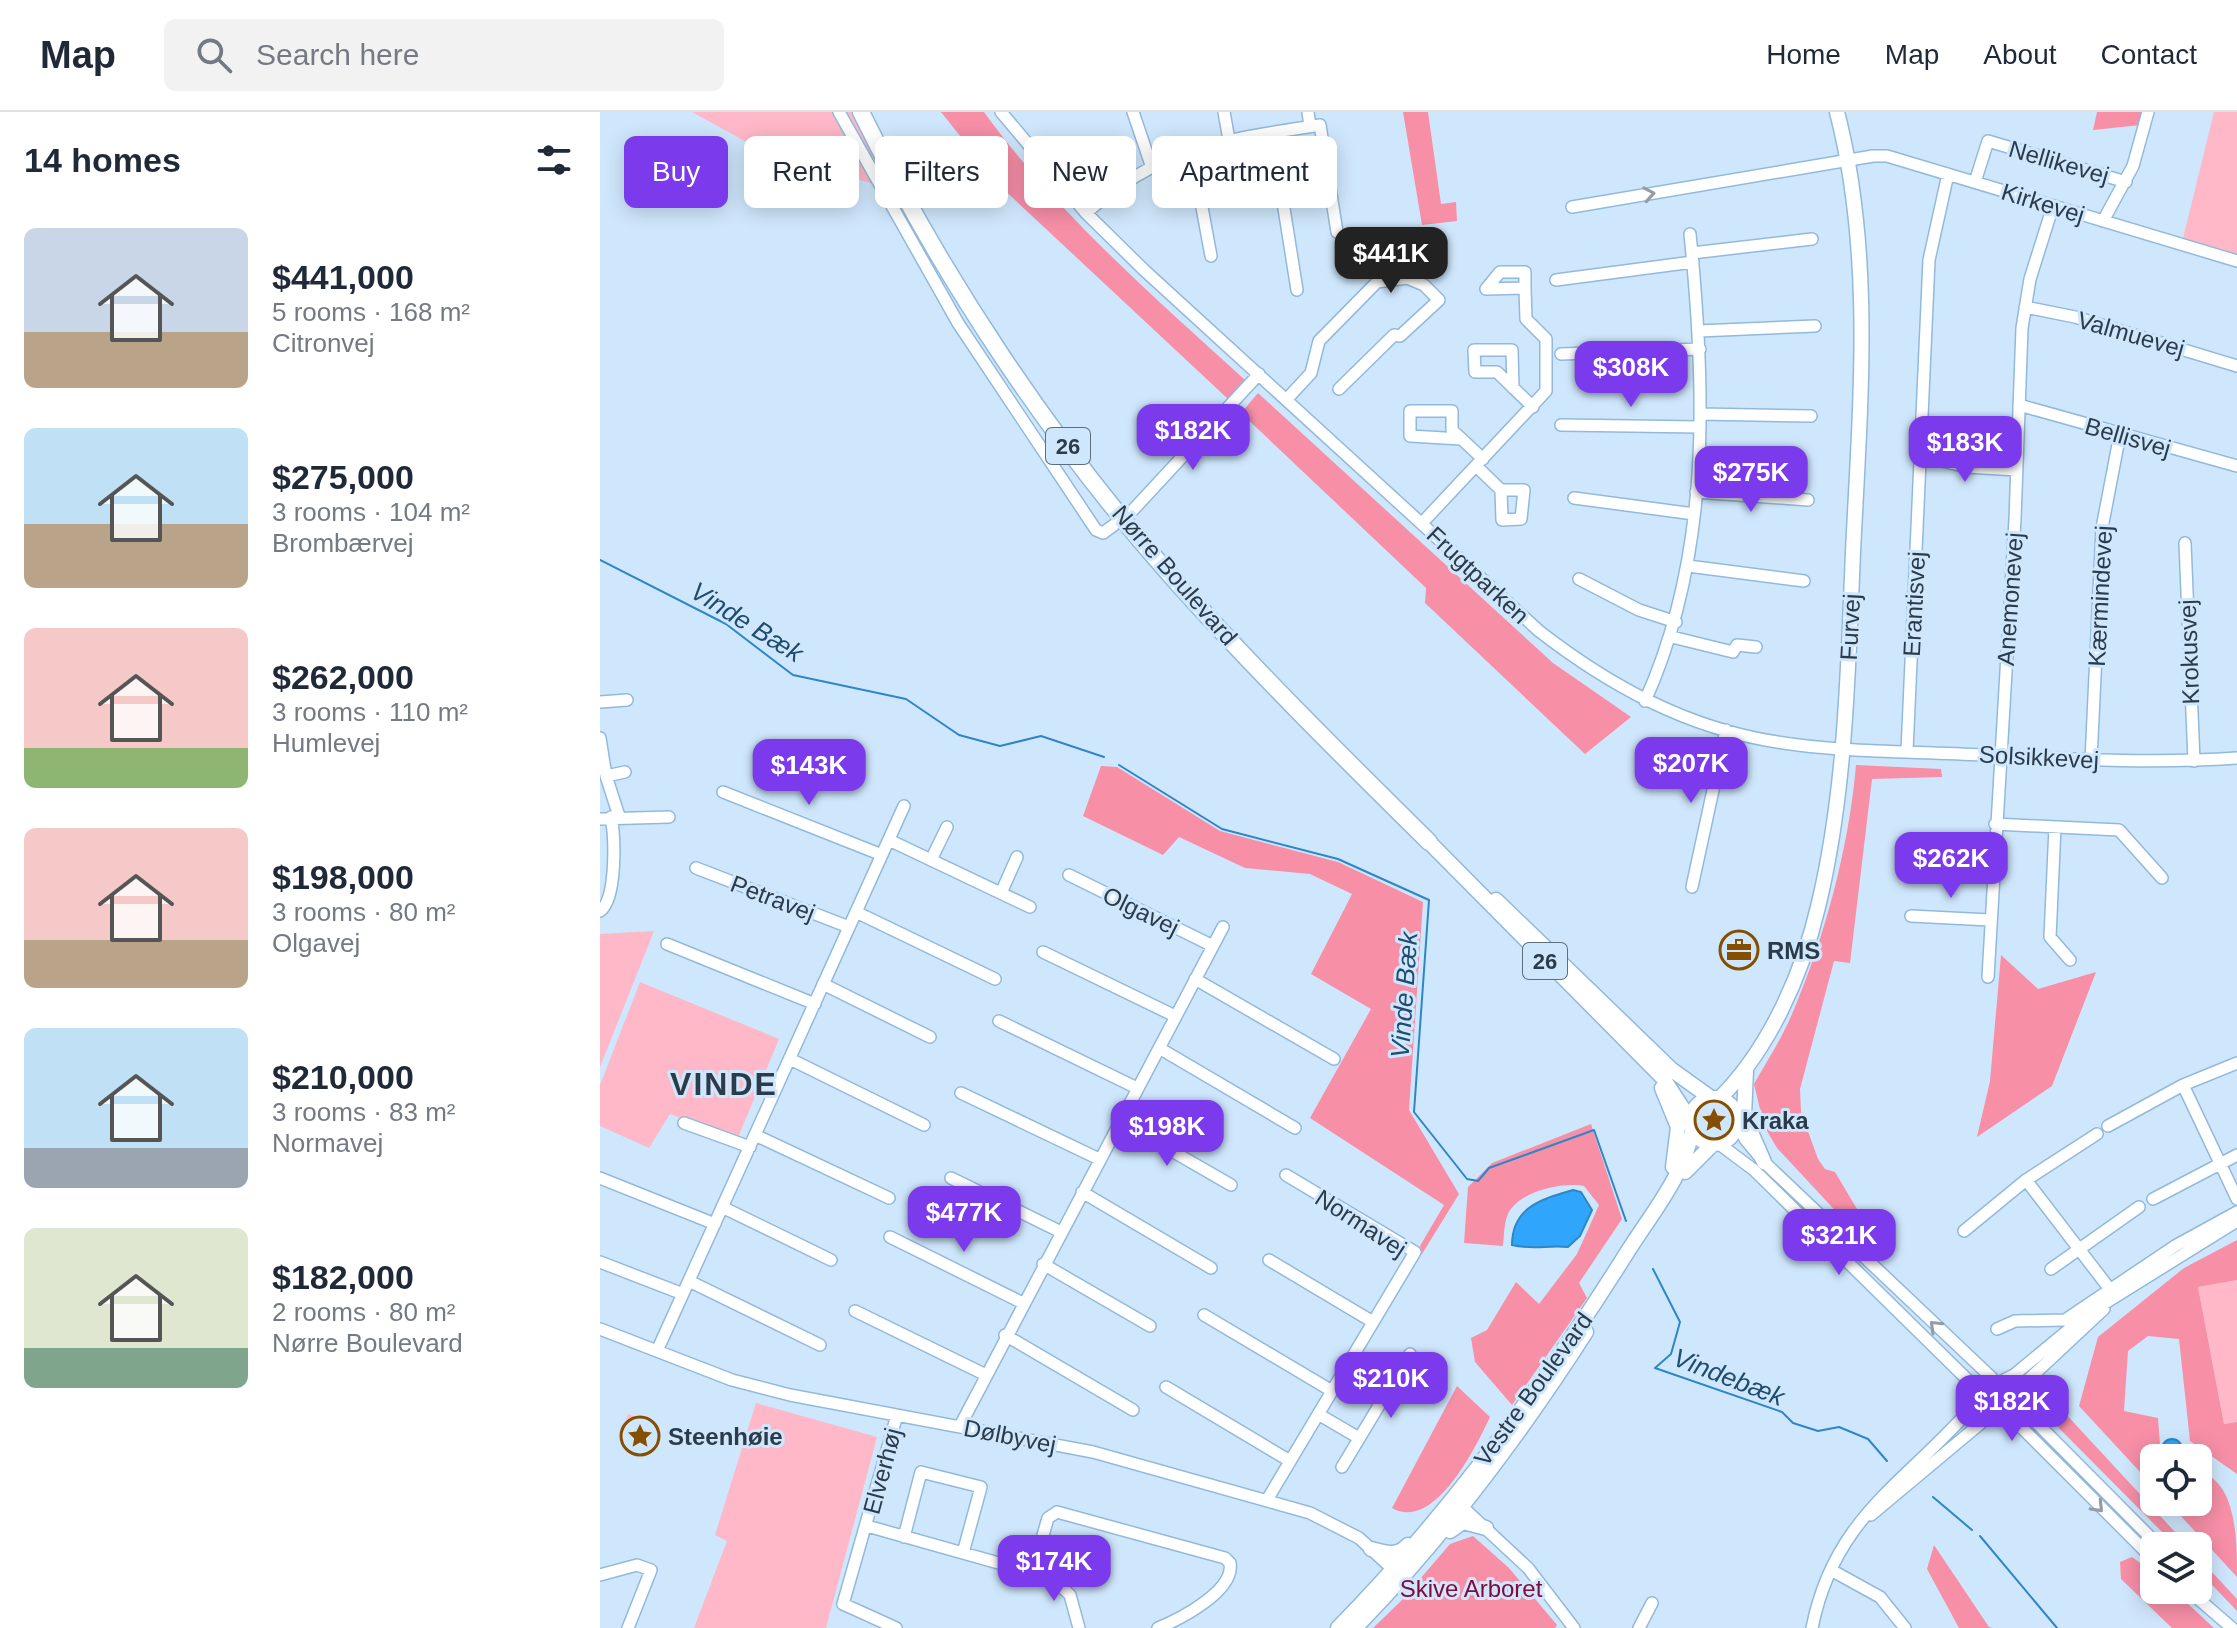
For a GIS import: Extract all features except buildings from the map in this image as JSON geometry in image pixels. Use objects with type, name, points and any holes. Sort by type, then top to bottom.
[{"type":"highway","name":"Nørre Boulevard","points":[[861,112],[962,290],[1074,455],[1169,573],[1269,682],[1429,842]]},
{"type":"main road","name":"Furvej","points":[[1736,1117],[1744,1073],[1790,989],[1811,934],[1827,866],[1841,748],[1848,659],[1863,303],[1849,160],[1837,112]]},
{"type":"main road","name":"Nørre Boulevard","points":[[1429,842],[1672,1088],[1692,1124]]},
{"type":"main road","name":"Nørre Boulevard","points":[[1429,842],[1531,932],[1672,1070],[1716,1098]]},
{"type":"main road","name":"26","points":[[1596,1012],[1608,1031],[1659,1084],[1672,1104],[1678,1127],[1674,1166],[1640,1231]]},
{"type":"main road","name":"Furvej","points":[[1716,1098],[1744,1073]]},
{"type":"main road","points":[[1744,1073],[1744,1116],[1764,1162]]},
{"type":"main road","name":"26","points":[[1716,1098],[1736,1117],[1730,1138],[1716,1143],[1700,1139],[1692,1124],[1695,1108],[1716,1098]]},
{"type":"main road","name":"Vestre Boulevard","points":[[1458,1503],[1470,1477],[1589,1313],[1679,1175],[1692,1124]]},
{"type":"main road","name":"Vestre Boulevard","points":[[1355,1628],[1553,1384],[1688,1168],[1716,1143]]},
{"type":"main road","points":[[1371,1549],[1393,1554],[1401,1552],[1459,1484],[1470,1477]]},
{"type":"main road","points":[[1403,1572],[1456,1524],[1463,1522],[1486,1528]]},
{"type":"main road","name":"Vestre Boulevard","points":[[1338,1628],[1403,1572]]},
{"type":"street","points":[[839,112],[958,323],[1096,530],[1103,533],[1114,525]]},
{"type":"street","name":"Frugtparken","points":[[1001,112],[1086,213],[1539,631],[1606,680],[1645,701],[1726,730],[1792,745],[1841,748]]},
{"type":"street","points":[[1086,213],[1110,192],[1151,165],[1133,112]]},
{"type":"street","points":[[1224,112],[1228,136]]},
{"type":"street","points":[[1308,112],[1310,126]]},
{"type":"street","points":[[2103,221],[2126,182],[2148,112]]},
{"type":"street","points":[[1254,136],[1320,125],[1337,232]]},
{"type":"street","points":[[1272,133],[1297,290]]},
{"type":"street","name":"Nellikevej","points":[[1975,182],[1988,141],[2126,182]]},
{"type":"street","name":"Kirkevej","points":[[1849,160],[1887,156],[2237,261]]},
{"type":"street","points":[[1572,207],[1849,160]]},
{"type":"street","name":"Erantisvej","points":[[1907,751],[1929,260],[1932,231],[1948,174]]},
{"type":"street","name":"Anemonevej","points":[[1988,977],[2025,307],[2053,206]]},
{"type":"street","points":[[1202,208],[1211,256]]},
{"type":"street","points":[[1645,701],[1676,622],[1688,566],[1694,514],[1700,427],[1700,349],[1690,234]]},
{"type":"street","points":[[1556,280],[1812,239]]},
{"type":"street","points":[[1286,400],[1311,373],[1319,341],[1369,287],[1398,277],[1424,285],[1439,300],[1400,336],[1394,335],[1339,389]]},
{"type":"street","points":[[1422,523],[1533,407],[1548,384],[1546,339],[1526,319],[1525,288]]},
{"type":"street","name":"Valmuevej","points":[[2025,307],[2075,317],[2237,366]]},
{"type":"street","points":[[1699,331],[1815,326]]},
{"type":"street","points":[[1561,354],[1700,349]]},
{"type":"street","points":[[1513,388],[1512,350],[1474,350],[1475,372],[1497,372],[1513,388],[1533,407]]},
{"type":"street","points":[[1133,510],[1259,374]]},
{"type":"street","name":"Bellisvej","points":[[2019,405],[2237,466]]},
{"type":"street","points":[[1461,439],[1410,436],[1410,411],[1452,411],[1452,430],[1461,439],[1480,462],[1501,490]]},
{"type":"street","points":[[1700,414],[1811,416]]},
{"type":"street","points":[[1561,425],[1700,427]]},
{"type":"street","name":"Kærmindevej","points":[[2091,760],[2102,528],[2120,434]]},
{"type":"street","points":[[1921,456],[1967,467],[2017,470]]},
{"type":"street","points":[[1696,492],[1808,500]]},
{"type":"street","points":[[1574,498],[1694,514]]},
{"type":"street","name":"Krokusvej","points":[[2185,543],[2194,761]]},
{"type":"street","points":[[1688,566],[1804,581]]},
{"type":"street","points":[[1579,579],[1628,605],[1676,622]]},
{"type":"street","points":[[1672,637],[1733,652],[1737,645],[1756,647]]},
{"type":"street","points":[[600,702],[627,700]]},
{"type":"street","points":[[1692,887],[1726,730]]},
{"type":"street","points":[[600,738],[615,836],[609,901],[600,911]]},
{"type":"street","name":"Solsikkevej","points":[[1841,748],[2091,760],[2194,761],[2237,758]]},
{"type":"street","points":[[606,776],[625,772]]},
{"type":"street","points":[[723,792],[882,855]]},
{"type":"street","points":[[657,1351],[904,806]]},
{"type":"street","points":[[610,818],[669,817]]},
{"type":"street","points":[[1995,824],[2119,830],[2162,878]]},
{"type":"street","points":[[931,860],[947,827]]},
{"type":"street","points":[[2055,827],[2050,937],[2070,960]]},
{"type":"street","points":[[889,840],[1030,907]]},
{"type":"street","points":[[1001,893],[1017,857]]},
{"type":"street","name":"Petravej","points":[[696,868],[849,927]]},
{"type":"street","name":"Olgavej","points":[[1069,875],[1213,946]]},
{"type":"street","points":[[856,912],[995,979]]},
{"type":"street","points":[[1911,916],[1990,920]]},
{"type":"street","points":[[960,1426],[984,1374],[1223,927]]},
{"type":"street","points":[[667,944],[815,1004]]},
{"type":"street","points":[[1043,952],[1175,1016]]},
{"type":"street","points":[[1195,979],[1334,1059]]},
{"type":"street","points":[[823,984],[930,1037]]},
{"type":"street","points":[[999,1021],[1137,1088]]},
{"type":"street","points":[[1159,1048],[1295,1128]]},
{"type":"street","points":[[790,1059],[924,1125]]},
{"type":"street","points":[[2108,1126],[2183,1085],[2237,1063]]},
{"type":"street","points":[[2183,1085],[2237,1199]]},
{"type":"street","points":[[961,1093],[1099,1159]]},
{"type":"street","points":[[1736,1117],[1745,1139],[1764,1162],[1998,1379],[2145,1532]]},
{"type":"street","points":[[1120,1121],[1231,1185]]},
{"type":"street","points":[[684,1123],[750,1147]]},
{"type":"street","points":[[1964,1231],[2026,1180],[2097,1134]]},
{"type":"street","points":[[755,1135],[889,1198]]},
{"type":"street","points":[[1716,1143],[1754,1170],[1997,1413],[2022,1428],[2140,1546]]},
{"type":"street","points":[[2153,1199],[2237,1155]]},
{"type":"street","name":"Normavej","points":[[1267,1500],[1415,1252],[1286,1175]]},
{"type":"street","points":[[600,1178],[715,1224]]},
{"type":"street","points":[[951,1178],[1061,1232]]},
{"type":"street","points":[[2026,1180],[2112,1292]]},
{"type":"street","points":[[1082,1192],[1211,1268]]},
{"type":"street","points":[[722,1207],[831,1260]]},
{"type":"street","points":[[2051,1269],[2139,1207]]},
{"type":"street","points":[[1812,1628],[1831,1570],[1856,1528],[1891,1484],[1979,1395],[1998,1379],[2014,1375],[2112,1292],[2175,1246],[2237,1212]]},
{"type":"street","points":[[1997,1329],[2015,1321],[2065,1320],[2237,1221]]},
{"type":"street","points":[[890,1237],[1023,1303]]},
{"type":"street","points":[[1269,1260],[1373,1322]]},
{"type":"street","points":[[600,1262],[683,1294]]},
{"type":"street","points":[[1043,1264],[1150,1326]]},
{"type":"street","points":[[689,1281],[820,1345]]},
{"type":"street","points":[[1856,1528],[1997,1413],[2112,1292]]},
{"type":"street","points":[[855,1311],[984,1374]]},
{"type":"street","points":[[1204,1315],[1332,1391]]},
{"type":"street","name":"Dølbyvej","points":[[600,1329],[732,1380],[790,1395],[1093,1452],[1267,1500],[1321,1518],[1348,1532],[1403,1572]]},
{"type":"street","points":[[1005,1335],[1133,1410]]},
{"type":"street","points":[[1342,1467],[1410,1354]]},
{"type":"street","points":[[1166,1387],[1290,1461]]},
{"type":"street","points":[[1318,1414],[1359,1438]]},
{"type":"street","name":"Elverhøj","points":[[896,1628],[843,1604],[897,1415]]},
{"type":"street","points":[[904,1537],[921,1472],[981,1487],[963,1553]]},
{"type":"street","points":[[1458,1503],[1528,1568],[1574,1628]]},
{"type":"street","points":[[1032,1573],[1048,1518],[1057,1512],[1225,1558],[1230,1563],[1226,1583],[1210,1598],[1158,1628]]},
{"type":"street","points":[[867,1526],[1052,1578],[1065,1588],[1073,1603],[1079,1628]]},
{"type":"street","points":[[600,1575],[637,1565],[651,1570],[628,1628]]},
{"type":"street","points":[[1831,1570],[1880,1597],[1905,1628]]},
{"type":"street","points":[[1639,1628],[1652,1603]]},
{"type":"street","points":[[2205,1604],[2233,1628]]},
{"type":"street","points":[[2212,1604],[2233,1628]]},
{"type":"shaded area","points":[[692,112],[851,112],[875,159],[875,184],[859,180],[859,136],[744,136],[744,141]]},
{"type":"shaded area","points":[[2214,112],[2237,112],[2237,255],[2183,238]]},
{"type":"shaded area","points":[[654,931],[600,1067],[600,934]]},
{"type":"shaded area","points":[[640,982],[779,1039],[737,1140],[670,1114],[649,1148],[600,1126],[600,1085]]},
{"type":"shaded area","points":[[2237,1280],[2237,1422],[2224,1424],[2198,1287]]},
{"type":"shaded area","points":[[756,1403],[877,1437],[826,1628],[694,1628],[727,1541],[715,1535]]},
{"type":"shaded area","points":[[628,1414],[654,1423],[647,1448],[621,1439]]},
{"type":"green space","points":[[941,112],[984,112],[1003,136],[960,136]]},
{"type":"green space","points":[[1403,112],[1428,112],[1441,204],[1456,202],[1457,221],[1422,225]]},
{"type":"green space","points":[[2097,112],[2145,112],[2141,125],[2093,130]]},
{"type":"green space","points":[[1008,143],[1024,162],[1024,208],[1065,208],[1141,285],[1245,380],[1228,399],[1008,193]]},
{"type":"green space","points":[[1258,393],[1553,663],[1631,717],[1585,754],[1425,603],[1426,588],[1241,413]]},
{"type":"green space","points":[[1856,765],[1941,769],[1942,777],[1872,779],[1850,963],[1834,961],[1800,1089],[1801,1112],[1818,1159],[1825,1169],[1835,1172],[1857,1209],[1844,1220],[1777,1148],[1764,1126],[1754,1084],[1792,1014],[1825,923],[1848,828]]},
{"type":"green space","points":[[1101,766],[1117,767],[1220,831],[1338,862],[1423,902],[1409,1110],[1459,1194],[1422,1254],[1420,1246],[1444,1205],[1310,1118],[1371,1009],[1311,974],[1352,894],[1310,874],[1245,868],[1179,837],[1163,855],[1083,816]]},
{"type":"green space","points":[[2001,955],[2038,989],[2096,972],[2052,1086],[1977,1137],[1990,1081]]},
{"type":"green space","points":[[1591,1124],[1622,1219],[1579,1283],[1587,1298],[1512,1405],[1475,1362],[1471,1338],[1487,1330],[1516,1282],[1539,1304],[1577,1254],[1599,1205],[1584,1186],[1564,1185],[1542,1190],[1521,1199],[1508,1214],[1503,1246],[1464,1243],[1468,1187],[1492,1163]]},
{"type":"green space","points":[[2237,1240],[2237,1280],[2198,1287],[2224,1424],[2237,1422],[2237,1474],[2212,1456],[2212,1444],[2190,1441],[2179,1339],[2148,1336],[2128,1351],[2124,1411],[2158,1418],[2160,1444],[2140,1444],[2140,1472],[2079,1406],[2098,1337],[2184,1268]]},
{"type":"green space","points":[[2038,1384],[2140,1494],[2140,1510],[2025,1394]]},
{"type":"green space","points":[[1457,1386],[1490,1417],[1474,1448],[1438,1498],[1423,1508],[1408,1512],[1392,1508]]},
{"type":"green space","points":[[2212,1478],[2221,1487],[2232,1514],[2237,1577],[2212,1550],[2212,1532],[2196,1532],[2181,1516],[2212,1516]]},
{"type":"green space","points":[[2146,1516],[2160,1516],[2175,1532],[2162,1532]]},
{"type":"green space","name":"Skive Arboret","points":[[1473,1536],[1509,1568],[1557,1625],[1555,1628],[1373,1628],[1402,1600],[1450,1544]]},
{"type":"green space","points":[[1934,1545],[1989,1627],[1993,1628],[1959,1628],[1927,1569]]},
{"type":"green space","points":[[2132,1557],[2140,1563],[2140,1597],[2121,1579],[2120,1562]]},
{"type":"green space","points":[[2212,1572],[2237,1599],[2237,1611],[2212,1585]]},
{"type":"green space","points":[[2147,1604],[2188,1604],[2214,1628],[2172,1628]]},
{"type":"water","points":[[1573,1190],[1581,1192],[1592,1210],[1580,1236],[1568,1247],[1512,1245],[1513,1232],[1523,1213],[1540,1201]]},
{"type":"water","points":[[2172,1439],[2180,1444],[2164,1444]]},
{"type":"waterway","name":"Vinde Bæk","points":[[600,560],[726,624],[793,675],[906,699],[959,735],[1000,746],[1041,736],[1104,757]]},
{"type":"waterway","name":"Vinde Bæk","points":[[1119,765],[1222,829],[1338,859],[1429,900],[1414,1112],[1467,1179],[1478,1181],[1489,1168],[1594,1130],[1626,1221]]},
{"type":"waterway","name":"Vindebæk","points":[[1653,1269],[1680,1322],[1671,1354],[1655,1368],[1782,1412],[1793,1423],[1818,1431],[1839,1427],[1868,1439],[1887,1461]]},
{"type":"waterway","name":"Vindebæk","points":[[1933,1497],[1972,1530]]},
{"type":"waterway","name":"Vindebæk","points":[[1980,1536],[2057,1628]]},
{"type":"place","name":"RMS","points":[[1739,950]]},
{"type":"place","name":"Kraka","points":[[1714,1120]]},
{"type":"place","name":"Steenhøie","points":[[640,1436]]},
{"type":"district","name":"VINDE","points":[[724,1084]]}]
